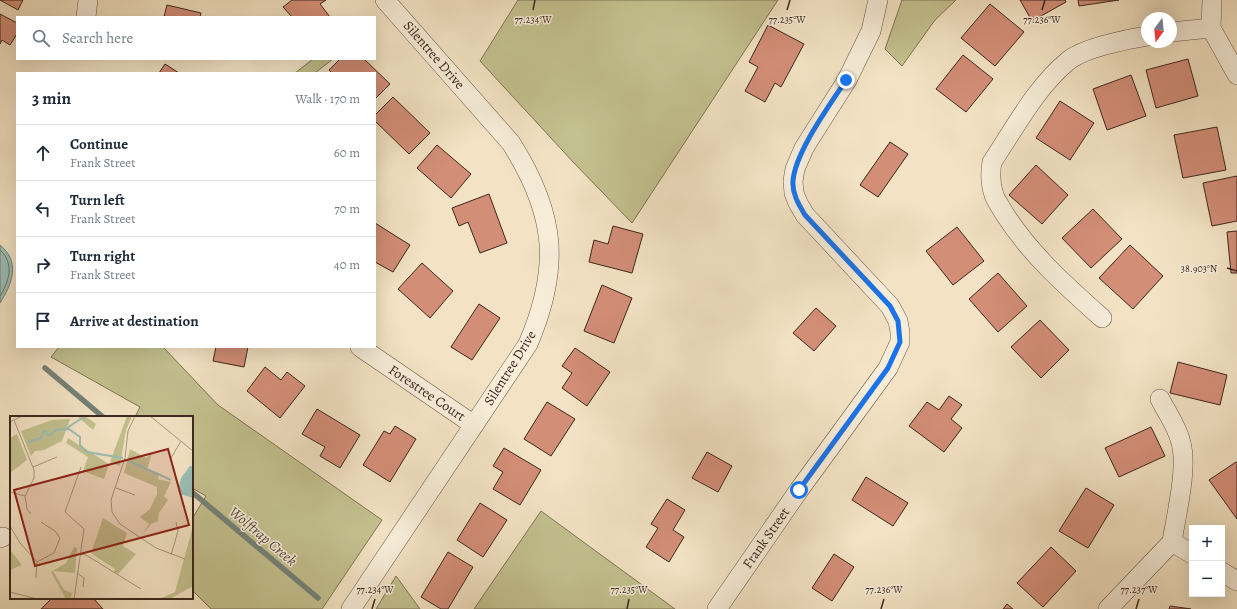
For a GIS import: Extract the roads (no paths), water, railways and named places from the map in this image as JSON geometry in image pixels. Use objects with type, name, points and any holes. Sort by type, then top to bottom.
[{"type":"street","points":[[86,16],[88,0]]},
{"type":"street","name":"Silentree Drive","points":[[351,609],[528,344],[540,315],[548,285],[550,253],[547,223],[539,196],[528,170],[511,143],[386,0]]},
{"type":"street","name":"Frank Street","points":[[717,609],[799,490],[888,368],[900,342],[898,321],[890,306],[805,215],[798,204],[793,181],[795,169],[804,148],[846,80],[871,31],[878,0]]},
{"type":"street","points":[[1212,0],[1211,28],[1237,75]]},
{"type":"street","points":[[1177,31],[1211,28]]},
{"type":"street","points":[[1102,318],[1066,286],[1028,246],[1010,222],[994,196],[990,176],[992,162],[1042,88],[1069,60],[1092,50],[1141,37]]},
{"type":"street","name":"Forestree Court","points":[[361,348],[474,425]]},
{"type":"street","points":[[1108,609],[1172,542],[1183,462],[1181,443],[1160,399]]},
{"type":"street","points":[[1172,542],[1189,552]]},
{"type":"street","points":[[1225,574],[1237,581]]},
{"type":"water","points":[[0,245],[11,259],[12,273],[11,281],[0,303]]},
{"type":"waterway","name":"Wolftrap Creek","points":[[45,368],[102,416]]},
{"type":"waterway","name":"Wolftrap Creek","points":[[193,493],[318,598]]}]
